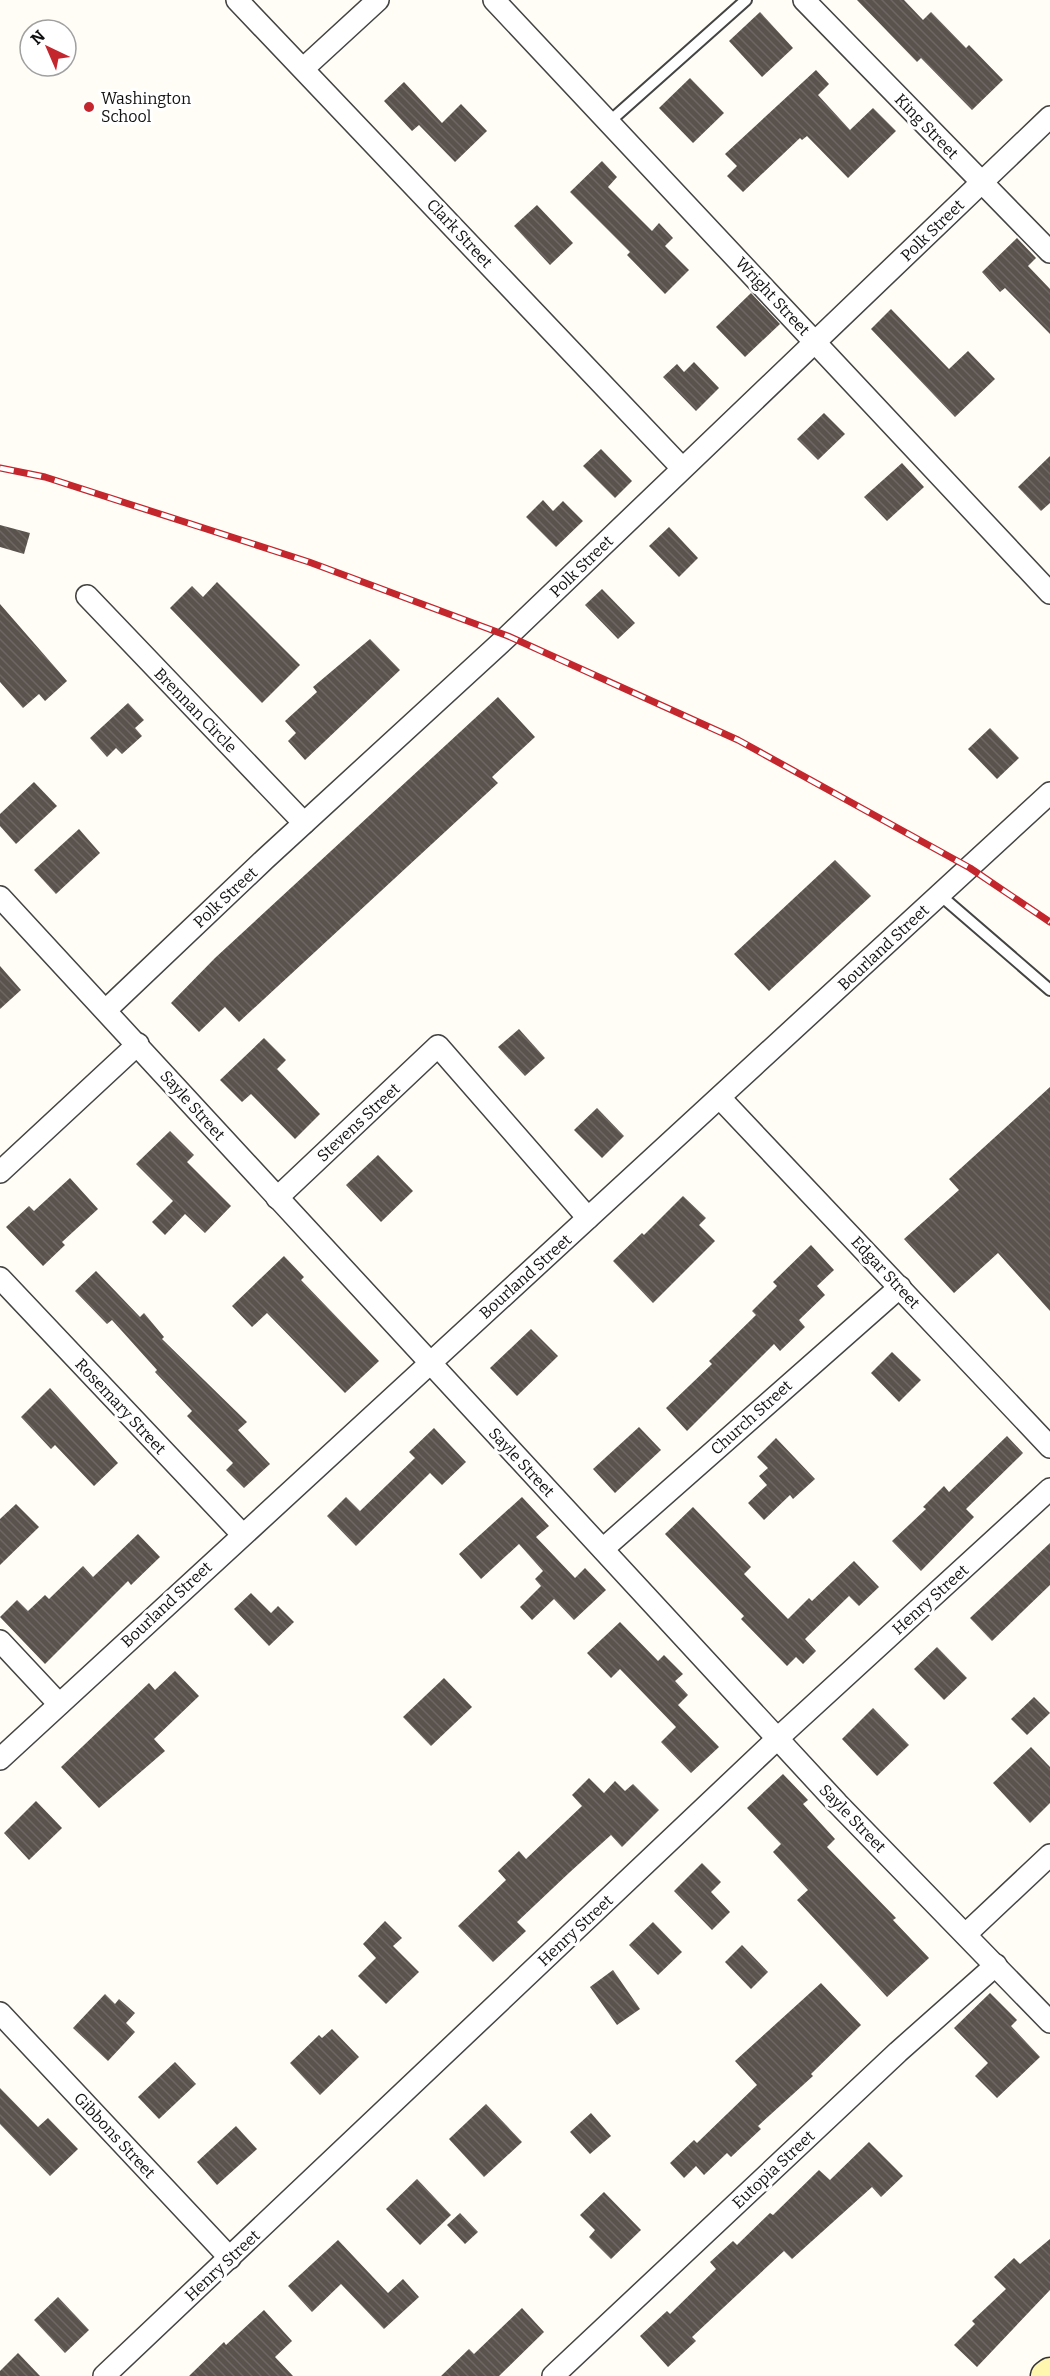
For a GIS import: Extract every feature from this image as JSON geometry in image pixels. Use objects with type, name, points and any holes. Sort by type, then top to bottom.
[{"type":"main road","points":[[1046,2376],[1050,2373]]},
{"type":"street","name":"Clark Street","points":[[237,0],[682,468]]},
{"type":"street","points":[[304,68],[378,0]]},
{"type":"street","name":"Wright Street","points":[[494,0],[1050,593]]},
{"type":"street","name":"King Street","points":[[811,2],[1050,252]]},
{"type":"street","name":"Polk Street","points":[[106,1010],[304,823],[508,636],[1050,117]]},
{"type":"street","name":"Brennan Circle","points":[[87,596],[304,823]]},
{"type":"street","name":"Bourland Street","points":[[0,1759],[1050,793]]},
{"type":"street","name":"Sayle Street","points":[[0,897],[837,1803],[1050,2022]]},
{"type":"street","points":[[0,1172],[138,1044]]},
{"type":"street","name":"Stevens Street","points":[[277,1198],[438,1046],[588,1218]]},
{"type":"street","name":"Edgar Street","points":[[720,1098],[1050,1447]]},
{"type":"street","name":"Rosemary Street","points":[[0,1278],[242,1534]]},
{"type":"street","name":"Church Street","points":[[603,1549],[900,1287]]},
{"type":"street","name":"Henry Street","points":[[104,2376],[778,1738],[1050,1489]]},
{"type":"street","points":[[0,1641],[59,1704]]},
{"type":"street","points":[[966,1934],[1050,1855]]},
{"type":"street","name":"Eutopia Street","points":[[553,2376],[897,2052],[996,1965]]},
{"type":"street","name":"Gibbons Street","points":[[0,2013],[230,2258]]},
{"type":"lane","points":[[609,122],[746,0]]},
{"type":"lane","points":[[940,894],[1050,990]]},
{"type":"building","points":[[857,0],[904,0],[923,20],[931,12],[966,48],[969,45],[1003,80],[972,110],[921,58],[917,62]]},
{"type":"building","points":[[760,12],[793,48],[762,77],[729,41]]},
{"type":"building","points":[[816,70],[829,84],[818,95],[850,130],[873,108],[896,131],[848,178],[807,136],[802,140],[800,138],[743,192],[727,176],[737,166],[725,154]]},
{"type":"building","points":[[690,78],[724,113],[693,143],[659,108]]},
{"type":"building","points":[[404,82],[442,123],[461,104],[487,131],[455,162],[419,125],[412,131],[384,101]]},
{"type":"building","points":[[602,161],[617,177],[608,187],[652,231],[659,223],[673,238],[665,246],[689,270],[665,294],[627,255],[630,252],[570,192]]},
{"type":"building","points":[[537,205],[573,243],[550,265],[514,226]]},
{"type":"building","points":[[1017,238],[1036,258],[1028,266],[1050,289],[1050,334],[1005,288],[1000,292],[982,272]]},
{"type":"building","points":[[751,293],[780,324],[745,357],[716,327]]},
{"type":"building","points":[[891,309],[949,369],[968,351],[995,379],[955,417],[871,329]]},
{"type":"building","points":[[694,362],[719,388],[696,411],[663,377],[677,364],[684,372]]},
{"type":"building","points":[[824,413],[845,434],[818,460],[797,439]]},
{"type":"building","points":[[601,449],[632,481],[615,498],[583,466]]},
{"type":"building","points":[[1050,456],[1050,503],[1041,511],[1018,487]]},
{"type":"building","points":[[902,463],[924,487],[887,521],[864,497]]},
{"type":"building","points":[[543,500],[553,511],[563,501],[583,521],[556,547],[526,517]]},
{"type":"building","points":[[0,525],[30,533],[24,554],[0,547]]},
{"type":"building","points":[[669,527],[698,558],[679,577],[649,546]]},
{"type":"building","points":[[217,582],[300,665],[262,703],[170,608],[192,586],[203,597]]},
{"type":"building","points":[[602,589],[635,623],[618,639],[585,605]]},
{"type":"building","points":[[0,604],[67,681],[45,701],[39,694],[23,708],[0,682]]},
{"type":"building","points":[[370,639],[400,670],[305,760],[288,741],[296,733],[285,721],[317,692],[313,687]]},
{"type":"building","points":[[498,697],[535,737],[492,777],[498,783],[239,1022],[225,1007],[199,1032],[171,1003],[215,958]]},
{"type":"building","points":[[128,703],[144,720],[135,728],[142,736],[122,754],[116,748],[107,757],[90,738]]},
{"type":"building","points":[[990,728],[1019,758],[997,779],[968,749]]},
{"type":"building","points":[[34,782],[57,806],[16,844],[0,826],[0,814]]},
{"type":"building","points":[[79,829],[100,853],[56,894],[34,870]]},
{"type":"building","points":[[835,860],[871,896],[769,991],[734,954]]},
{"type":"building","points":[[0,966],[21,990],[0,1009]]},
{"type":"building","points":[[519,1029],[545,1058],[525,1076],[498,1047]]},
{"type":"building","points":[[264,1038],[286,1060],[277,1069],[320,1114],[295,1139],[251,1094],[242,1102],[220,1080]]},
{"type":"building","points":[[1050,1087],[1050,1311],[998,1253],[954,1293],[904,1239],[959,1190],[949,1179]]},
{"type":"building","points":[[597,1108],[624,1136],[602,1158],[574,1130]]},
{"type":"building","points":[[170,1131],[194,1155],[187,1162],[231,1206],[205,1233],[185,1214],[165,1235],[152,1222],[173,1201],[136,1164]]},
{"type":"building","points":[[378,1155],[413,1191],[381,1222],[346,1185]]},
{"type":"building","points":[[70,1178],[98,1209],[62,1242],[65,1245],[43,1266],[6,1227],[29,1206],[34,1211]]},
{"type":"building","points":[[683,1196],[706,1218],[699,1225],[715,1241],[653,1303],[613,1261],[642,1233],[644,1235]]},
{"type":"building","points":[[811,1245],[834,1270],[817,1286],[825,1295],[799,1320],[805,1327],[780,1351],[774,1344],[687,1431],[666,1408],[712,1364],[709,1361],[756,1315],[752,1311],[777,1286],[773,1282]]},
{"type":"building","points":[[284,1256],[304,1277],[301,1280],[379,1361],[345,1393],[267,1313],[252,1327],[232,1306]]},
{"type":"building","points":[[96,1271],[140,1317],[144,1313],[164,1337],[162,1339],[247,1422],[238,1430],[270,1464],[244,1488],[226,1470],[233,1463],[187,1416],[192,1411],[155,1372],[157,1370],[112,1320],[107,1324],[75,1291]]},
{"type":"building","points":[[531,1329],[558,1356],[517,1396],[490,1368]]},
{"type":"building","points":[[892,1352],[921,1380],[899,1402],[871,1373]]},
{"type":"building","points":[[50,1388],[118,1463],[94,1486],[55,1445],[51,1449],[21,1417]]},
{"type":"building","points":[[639,1427],[661,1450],[615,1493],[593,1469]]},
{"type":"building","points":[[434,1428],[466,1462],[442,1485],[430,1473],[356,1546],[327,1516],[346,1497],[360,1511],[415,1458],[409,1452]]},
{"type":"building","points":[[1007,1436],[1023,1453],[966,1509],[974,1517],[921,1571],[892,1541],[926,1509],[923,1507],[944,1486],[949,1492]]},
{"type":"building","points":[[776,1438],[815,1479],[793,1499],[790,1495],[764,1520],[748,1503],[767,1485],[759,1476],[768,1468],[757,1457]]},
{"type":"building","points":[[522,1497],[549,1526],[536,1537],[575,1578],[585,1568],[606,1590],[574,1620],[554,1599],[532,1620],[520,1607],[541,1586],[535,1579],[543,1571],[519,1544],[481,1579],[459,1554]]},
{"type":"building","points":[[16,1504],[39,1527],[0,1565],[0,1519]]},
{"type":"building","points":[[693,1507],[751,1567],[744,1574],[788,1619],[809,1598],[812,1601],[854,1561],[879,1587],[859,1606],[849,1596],[805,1639],[816,1651],[803,1664],[796,1657],[787,1666],[741,1619],[744,1616],[665,1534]]},
{"type":"building","points":[[138,1534],[160,1557],[131,1585],[128,1581],[45,1664],[0,1617],[17,1600],[28,1611],[45,1595],[49,1599],[83,1566],[93,1577]]},
{"type":"building","points":[[1050,1543],[1050,1585],[992,1641],[970,1618]]},
{"type":"building","points":[[251,1593],[271,1613],[278,1606],[294,1622],[269,1646],[234,1609]]},
{"type":"building","points":[[620,1622],[658,1661],[664,1655],[683,1674],[675,1681],[688,1695],[678,1705],[719,1747],[691,1773],[661,1742],[676,1727],[620,1669],[611,1678],[587,1653]]},
{"type":"building","points":[[937,1647],[967,1678],[944,1700],[914,1669]]},
{"type":"building","points":[[175,1671],[199,1696],[154,1739],[165,1751],[99,1808],[61,1767],[149,1683],[155,1690]]},
{"type":"building","points":[[444,1678],[472,1707],[431,1746],[403,1717]]},
{"type":"building","points":[[1034,1697],[1050,1713],[1027,1735],[1011,1719]]},
{"type":"building","points":[[873,1708],[909,1745],[877,1776],[842,1739]]},
{"type":"building","points":[[1031,1747],[1050,1767],[1050,1803],[1030,1823],[993,1783]]},
{"type":"building","points":[[783,1774],[808,1800],[803,1804],[835,1839],[827,1847],[896,1918],[893,1920],[929,1958],[887,1997],[797,1900],[808,1890],[773,1852],[781,1844],[747,1808]]},
{"type":"building","points":[[589,1778],[604,1793],[615,1781],[625,1791],[633,1784],[659,1810],[622,1847],[611,1835],[570,1872],[517,1922],[526,1931],[493,1962],[458,1926],[506,1880],[498,1871],[519,1851],[526,1859],[582,1806],[572,1795]]},
{"type":"building","points":[[36,1801],[62,1828],[29,1860],[4,1833]]},
{"type":"building","points":[[702,1863],[721,1882],[711,1892],[730,1912],[712,1930],[674,1891]]},
{"type":"building","points":[[385,1921],[402,1938],[393,1946],[419,1972],[386,2004],[358,1976],[376,1958],[363,1944]]},
{"type":"building","points":[[653,1922],[682,1952],[658,1975],[629,1945]]},
{"type":"building","points":[[742,1945],[768,1972],[751,1989],[725,1962]]},
{"type":"building","points":[[613,1970],[640,2009],[617,2025],[590,1987]]},
{"type":"building","points":[[821,1983],[861,2025],[811,2074],[813,2076],[758,2126],[761,2129],[731,2157],[727,2153],[704,2175],[696,2166],[684,2178],[670,2163],[694,2140],[697,2143],[757,2085],[735,2061]]},
{"type":"building","points":[[990,1993],[1017,2020],[1011,2026],[1040,2057],[997,2098],[975,2076],[988,2063],[954,2028]]},
{"type":"building","points":[[105,1994],[115,2004],[119,1999],[135,2013],[126,2023],[135,2032],[108,2061],[73,2028]]},
{"type":"building","points":[[332,2029],[359,2057],[320,2095],[290,2063],[319,2035],[322,2038]]},
{"type":"building","points":[[175,2062],[196,2084],[159,2119],[138,2097]]},
{"type":"building","points":[[0,2088],[38,2127],[48,2118],[78,2149],[50,2176],[0,2124]]},
{"type":"building","points":[[486,2104],[522,2142],[484,2177],[449,2139]]},
{"type":"building","points":[[591,2113],[611,2136],[590,2154],[570,2132]]},
{"type":"building","points":[[236,2126],[257,2149],[217,2185],[197,2162]]},
{"type":"building","points":[[869,2142],[903,2176],[881,2197],[872,2187],[792,2259],[784,2251],[692,2337],[696,2341],[668,2367],[640,2336],[667,2311],[670,2314],[716,2269],[710,2262],[733,2241],[737,2245],[770,2213],[773,2215],[819,2170],[830,2180]]},
{"type":"building","points":[[417,2179],[451,2215],[420,2245],[386,2209]]},
{"type":"building","points":[[604,2192],[641,2230],[611,2259],[589,2237],[595,2230],[580,2215]]},
{"type":"building","points":[[460,2213],[478,2232],[465,2244],[447,2225]]},
{"type":"building","points":[[1050,2239],[1050,2290],[977,2367],[954,2345],[975,2324],[972,2321],[1006,2289],[994,2277],[1014,2258],[1020,2264]]},
{"type":"building","points":[[338,2240],[388,2293],[403,2279],[419,2297],[384,2329],[341,2284],[312,2312],[288,2286]]},
{"type":"building","points":[[58,2297],[89,2330],[65,2353],[34,2320]]},
{"type":"building","points":[[522,2308],[544,2332],[499,2376],[441,2376],[469,2349],[474,2354]]},
{"type":"building","points":[[264,2310],[292,2341],[275,2357],[293,2376],[189,2376],[224,2342],[226,2345]]},
{"type":"building","points":[[18,2353],[40,2376],[0,2376],[0,2371]]},
{"type":"railway","points":[[0,468],[45,477],[309,562],[508,636],[738,740],[970,868],[1050,922]]},
{"type":"place","name":"Washington School","points":[[89,107]]}]
